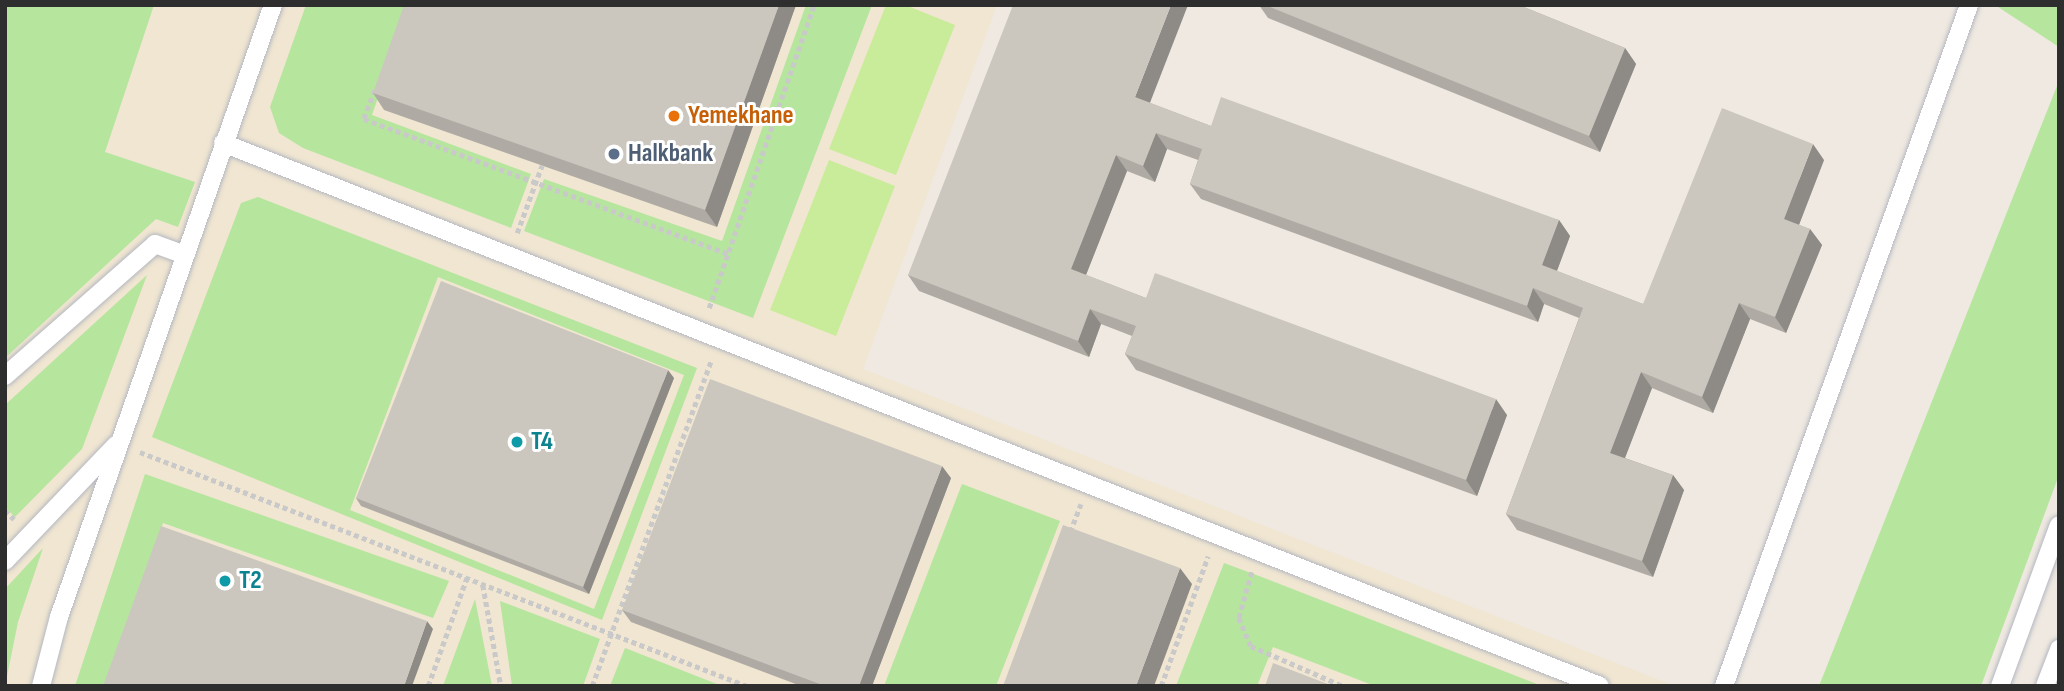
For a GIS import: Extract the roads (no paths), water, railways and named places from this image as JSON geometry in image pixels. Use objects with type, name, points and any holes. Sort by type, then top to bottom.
[{"type":"lane","points":[[41,686],[119,443],[273,5]]},
{"type":"lane","points":[[1724,686],[1969,5]]},
{"type":"lane","points":[[223,143],[1600,686]]},
{"type":"lane","points":[[5,376],[155,244],[185,255]]},
{"type":"lane","points":[[5,561],[119,443]]},
{"type":"lane","points":[[2000,686],[2059,525]]},
{"type":"lane","points":[[2045,686],[2059,649]]},
{"type":"place","name":"Yemekhane","points":[[674,116]]},
{"type":"place","name":"Halkbank","points":[[614,154]]},
{"type":"place","name":"T4","points":[[517,442]]},
{"type":"place","name":"T2","points":[[225,581]]}]
